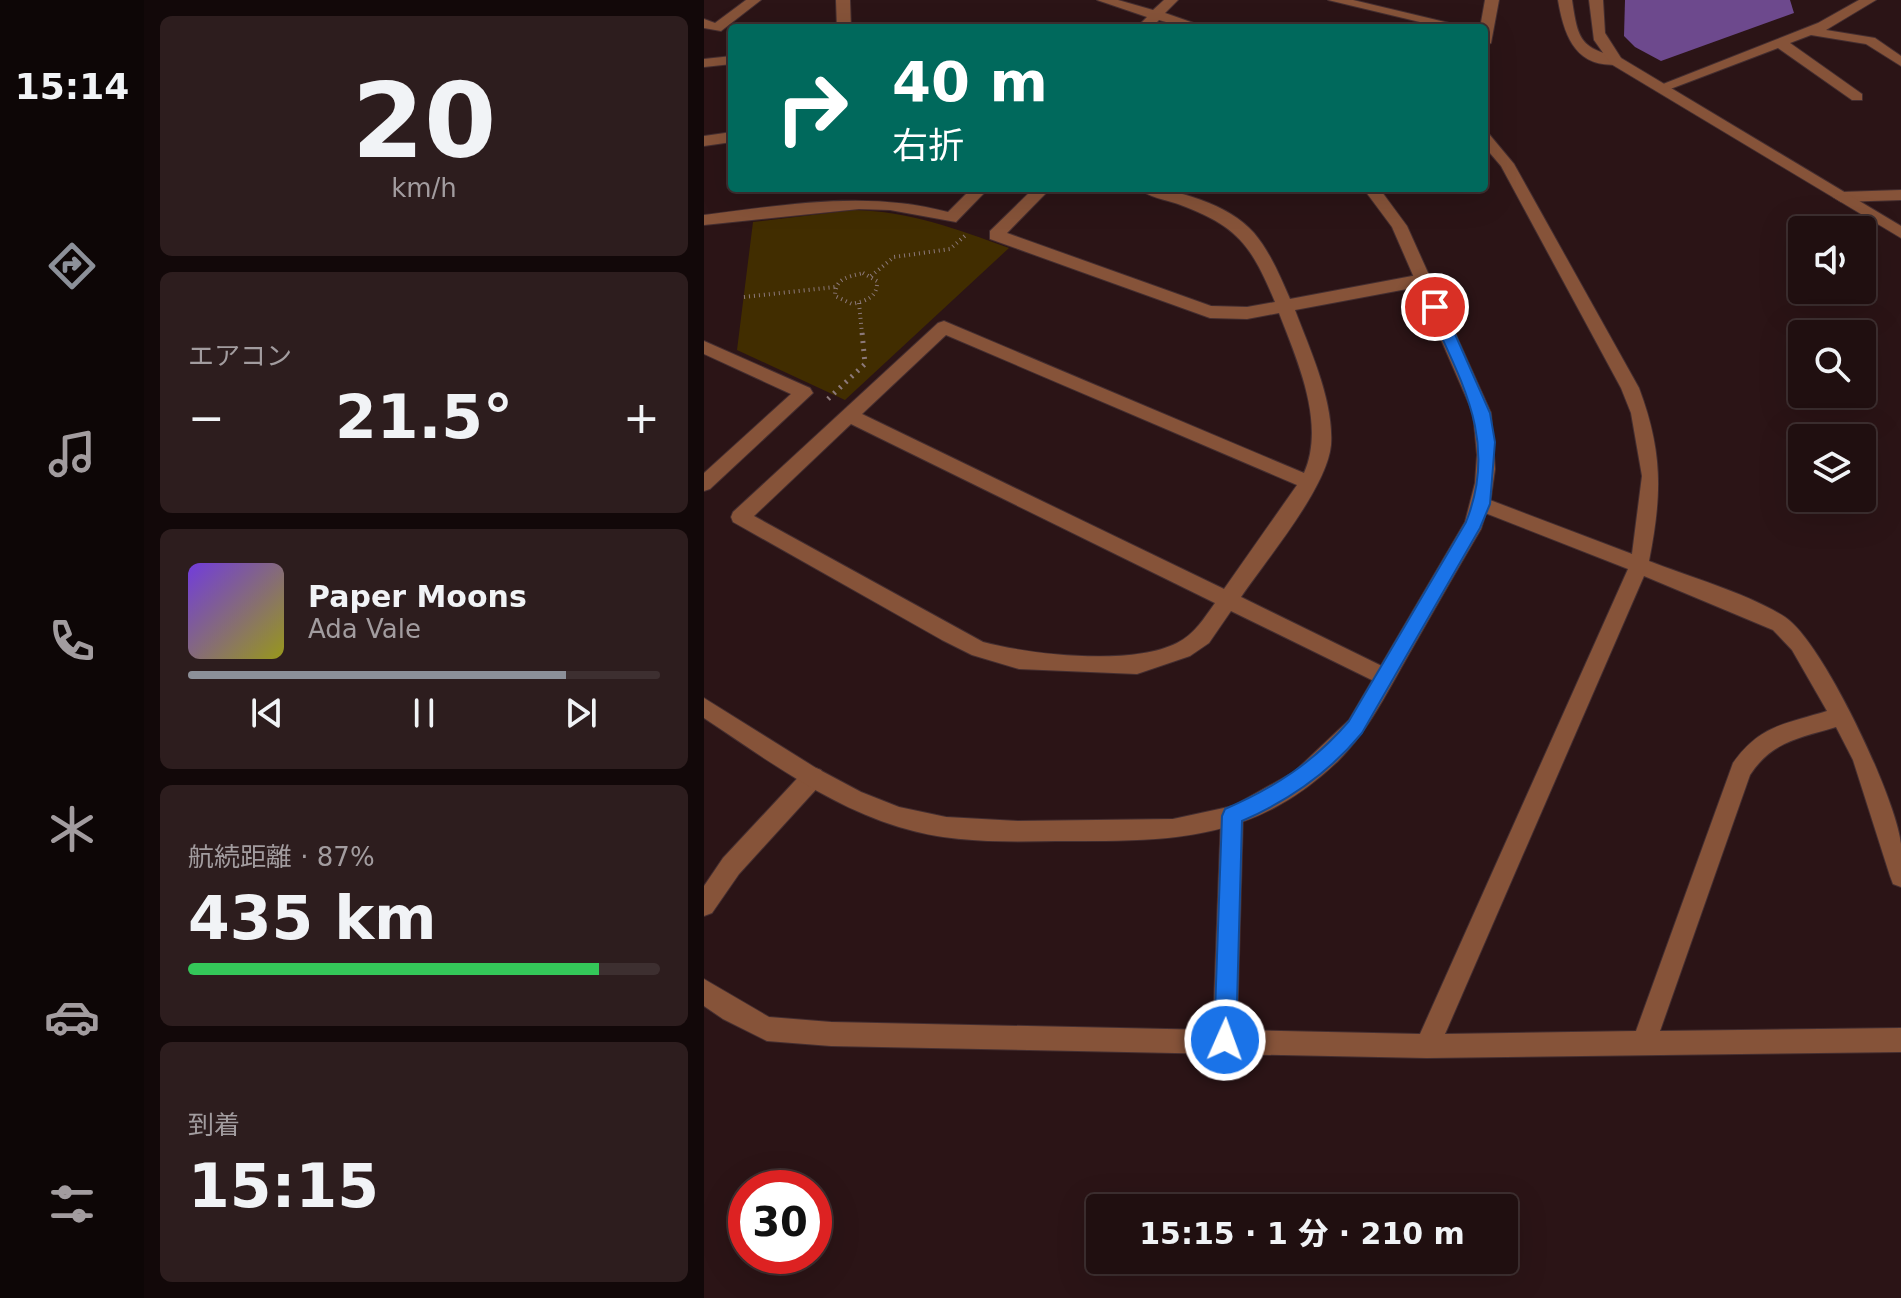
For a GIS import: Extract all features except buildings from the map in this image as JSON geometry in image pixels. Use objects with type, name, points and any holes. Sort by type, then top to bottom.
[{"type":"street","points":[[704,23],[716,28],[754,0]]},
{"type":"street","points":[[843,0],[844,24]]},
{"type":"street","points":[[1104,0],[1187,24]]},
{"type":"street","points":[[1147,24],[1171,0]]},
{"type":"street","points":[[1335,0],[1445,24]]},
{"type":"street","points":[[1487,24],[1492,0]]},
{"type":"street","points":[[1565,0],[1571,38],[1577,48],[1592,56],[1616,61]]},
{"type":"street","points":[[1596,0],[1597,32],[1602,47],[1616,61],[1901,233]]},
{"type":"street","points":[[1660,88],[1810,31],[1869,0]]},
{"type":"street","points":[[1810,31],[1870,41],[1901,62]]},
{"type":"street","points":[[1779,42],[1857,97]]},
{"type":"street","points":[[704,63],[728,60]]},
{"type":"street","points":[[704,141],[728,138]]},
{"type":"street","points":[[1427,1046],[1639,565],[1649,515],[1653,467],[1646,426],[1630,388],[1507,164],[1488,142]]},
{"type":"street","points":[[704,220],[855,202],[916,208],[951,218],[977,192]]},
{"type":"street","points":[[1039,192],[996,235],[1210,312],[1247,313],[1423,280]]},
{"type":"street","points":[[1158,192],[1202,207],[1226,219],[1247,235],[1269,267],[1322,422],[1319,460],[1308,482],[1202,637],[1183,650],[1137,665],[1019,660],[979,649],[949,634],[740,517],[944,327],[1308,482]]},
{"type":"street","points":[[704,707],[813,777],[876,809],[939,827],[971,830],[1148,830],[1232,816],[1267,801],[1332,755],[1356,727],[1474,524],[1482,504],[1487,442],[1482,413],[1399,226],[1374,192]]},
{"type":"street","points":[[1841,197],[1901,195]]},
{"type":"street","points":[[704,347],[804,393],[704,484]]},
{"type":"street","points":[[849,415],[1228,603],[1385,677]]},
{"type":"street","points":[[1482,504],[1780,624],[1799,644],[1863,758],[1901,876]]},
{"type":"street","points":[[1643,1045],[1741,770],[1755,749],[1774,737],[1841,716]]},
{"type":"street","points":[[704,905],[731,866],[813,777]]},
{"type":"street","points":[[1225,1040],[1232,816]]},
{"type":"street","points":[[704,991],[731,1011],[767,1029],[847,1034],[1427,1046],[1901,1040]]},
{"type":"path","points":[[871,276],[894,257],[950,249],[968,233]]},
{"type":"path","points":[[863,273],[877,281],[877,291],[859,303],[839,300],[833,292],[835,287],[848,275],[863,273]]},
{"type":"path","points":[[744,297],[835,287]]},
{"type":"path","points":[[833,394],[865,364],[859,303]]},
{"type":"shaded area","points":[[1625,0],[1790,0],[1794,13],[1661,61],[1635,47],[1624,36]]},
{"type":"shaded area","points":[[854,210],[914,217],[1009,248],[845,400],[737,350],[753,222]]},
{"type":"route","points":[[1225,1040],[1232,816],[1267,801],[1302,778],[1332,755],[1356,727],[1474,524],[1482,504],[1487,442],[1482,413],[1435,307]]}]
